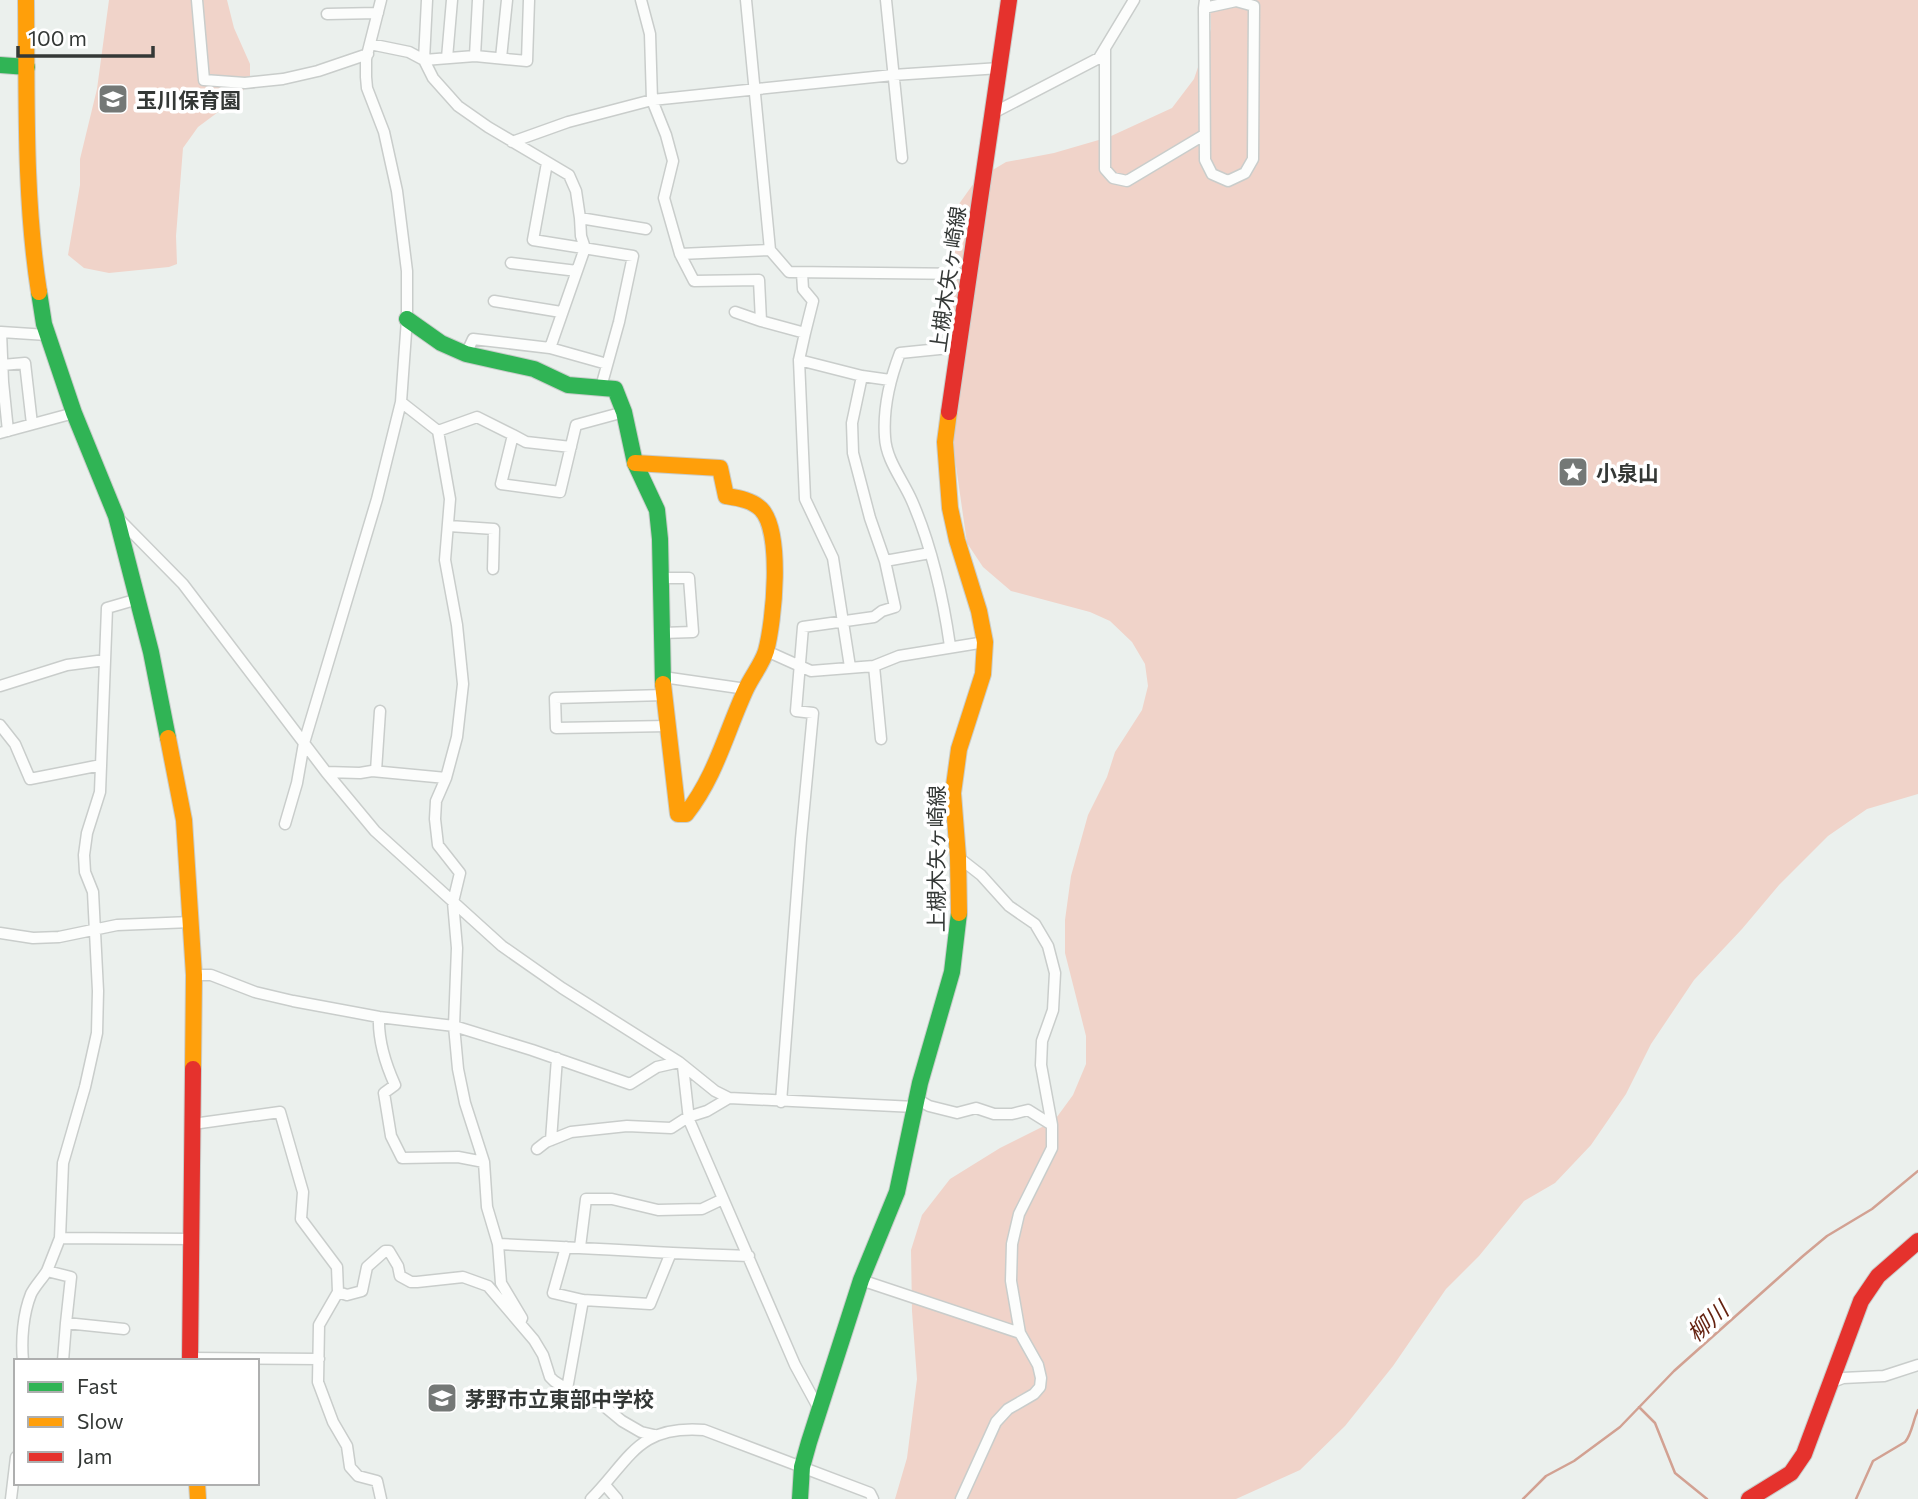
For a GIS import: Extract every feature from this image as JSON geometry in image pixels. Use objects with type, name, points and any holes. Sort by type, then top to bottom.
[{"type":"street","points":[[26,0],[28,190],[33,255],[47,335],[74,413],[116,516],[151,652],[184,820],[194,975],[190,1359],[319,1359]]},
{"type":"street","points":[[197,0],[204,80],[245,83],[283,79],[318,71],[369,49],[409,52],[424,60],[475,56],[527,61],[529,0]]},
{"type":"street","points":[[285,824],[297,783],[304,743],[377,499],[401,402],[407,319],[407,271],[401,220],[384,132],[367,88],[369,49],[381,0]]},
{"type":"street","points":[[427,0],[424,60],[433,78],[458,106],[569,175],[576,191],[580,236],[585,248],[550,348]]},
{"type":"street","points":[[447,58],[452,0]]},
{"type":"street","points":[[475,56],[478,0]]},
{"type":"street","points":[[501,58],[508,0]]},
{"type":"street","points":[[641,0],[650,34],[652,100],[673,161],[664,198],[680,254],[694,281],[759,280],[761,321]]},
{"type":"street","points":[[746,0],[771,250],[789,272],[969,274]]},
{"type":"street","points":[[886,0],[902,158]]},
{"type":"street","name":"上槻木矢ヶ崎線","points":[[800,1499],[803,1467],[819,1409],[862,1280],[897,1192],[916,1103],[952,972],[959,919],[953,793],[959,750],[984,674],[985,642],[979,611],[957,540],[947,484],[945,442],[1009,0]]},
{"type":"street","points":[[1236,1],[1254,6],[1253,159],[1245,173],[1228,181],[1212,174],[1205,160],[1205,4],[1236,1]]},
{"type":"street","points":[[993,113],[1099,58],[1130,3]]},
{"type":"street","points":[[327,15],[378,13]]},
{"type":"street","points":[[1104,49],[1105,169],[1113,178],[1127,181],[1205,135]]},
{"type":"street","points":[[3,68],[27,67]]},
{"type":"street","points":[[512,142],[568,122],[652,100],[893,75],[1000,68]]},
{"type":"street","points":[[547,163],[533,240],[633,256],[601,387]]},
{"type":"street","points":[[580,218],[646,229]]},
{"type":"street","points":[[680,254],[771,250]]},
{"type":"street","points":[[511,263],[577,271]]},
{"type":"street","points":[[802,273],[803,289],[813,301],[799,360],[805,499],[833,558],[850,667]]},
{"type":"street","points":[[494,301],[561,313]]},
{"type":"street","points":[[735,312],[806,333]]},
{"type":"street","points":[[407,319],[441,342],[466,354],[534,369],[569,385],[615,389],[624,412],[635,463],[657,510],[663,677],[678,814],[685,814],[700,799],[710,781],[746,688],[766,648],[772,604],[775,540],[764,512],[751,501],[726,496],[720,468],[635,463]]},
{"type":"street","points":[[47,335],[1,332],[4,432],[74,413]]},
{"type":"street","points":[[466,354],[473,339],[550,348],[607,364]]},
{"type":"street","points":[[950,646],[930,553],[912,501],[895,472],[885,439],[890,380],[900,353],[959,347]]},
{"type":"street","points":[[799,360],[862,376],[890,380]]},
{"type":"street","points":[[2,365],[25,363],[32,424]]},
{"type":"street","points":[[781,1102],[813,713],[796,711],[803,627],[874,617],[895,607],[885,561],[870,518],[853,453],[852,423],[862,376]]},
{"type":"street","points":[[401,402],[439,431],[450,499],[445,560],[457,625],[463,684],[457,737],[446,778],[436,801],[435,819],[438,845],[460,873],[453,902],[457,948],[454,1026],[458,1069],[484,1161],[487,1207],[498,1244],[501,1283],[522,1318],[520,1323]]},
{"type":"street","points":[[513,435],[501,484],[560,492],[576,425],[624,412]]},
{"type":"street","points":[[439,431],[477,417],[526,442],[571,446]]},
{"type":"street","points":[[116,516],[183,584],[326,772],[375,831],[502,946],[681,1064],[715,1091],[729,1098],[781,1102],[916,1103],[957,1112],[976,1108],[994,1114],[1012,1114],[1028,1110],[1052,1125]]},
{"type":"street","points":[[449,526],[494,529],[493,569]]},
{"type":"street","points":[[885,561],[930,553]]},
{"type":"street","points":[[660,578],[689,578],[693,632],[662,633]]},
{"type":"street","points":[[23,1359],[27,1308],[32,1290],[41,1282],[47,1271],[60,1238],[63,1163],[97,1033],[93,892],[85,872],[84,855],[87,833],[100,792],[107,608],[138,600]]},
{"type":"street","points":[[766,648],[771,653],[811,671],[874,666],[899,656],[985,642]]},
{"type":"street","points":[[0,686],[67,665],[105,660]]},
{"type":"street","points":[[874,666],[881,739]]},
{"type":"street","points":[[663,677],[746,688]]},
{"type":"street","points":[[665,695],[555,698],[556,728],[668,726]]},
{"type":"street","points":[[376,771],[380,711]]},
{"type":"street","points":[[0,725],[15,744],[30,779],[101,765]]},
{"type":"street","points":[[326,772],[376,771],[446,778]]},
{"type":"street","points":[[958,857],[981,876],[1009,906],[1034,924],[1048,946],[1055,973],[1052,1010],[1042,1041],[1041,1065],[1052,1125],[1052,1148],[1019,1214],[1012,1244],[1011,1282],[1020,1333],[1038,1365],[1040,1387],[1034,1394],[1008,1409],[996,1422],[961,1499]]},
{"type":"street","points":[[0,933],[33,938],[59,937],[117,925],[191,922]]},
{"type":"street","points":[[194,975],[211,975],[255,992],[379,1017],[454,1026],[630,1084],[657,1067],[681,1064]]},
{"type":"street","points":[[379,1017],[379,1035],[387,1068],[395,1085],[384,1093],[390,1136],[402,1158],[458,1157],[484,1161]]},
{"type":"street","points":[[551,1140],[557,1058]]},
{"type":"street","points":[[681,1064],[688,1117],[795,1365],[819,1409]]},
{"type":"street","points":[[537,1149],[571,1132],[602,1127],[671,1128],[729,1098]]},
{"type":"street","points":[[192,1124],[280,1112],[303,1192],[301,1219],[337,1267],[338,1293],[319,1325],[318,1382],[333,1422],[347,1447],[350,1467],[358,1476],[377,1481],[381,1499]]},
{"type":"street","points":[[580,1247],[586,1199],[612,1199],[658,1210],[702,1209],[723,1199]]},
{"type":"street","points":[[60,1238],[191,1239]]},
{"type":"street","points":[[1749,1499],[1791,1473],[1804,1454],[1861,1301],[1878,1276],[1918,1241]]},
{"type":"street","points":[[498,1244],[580,1247],[670,1255],[749,1256]]},
{"type":"street","points":[[566,1247],[553,1293],[583,1300],[650,1304],[670,1255]]},
{"type":"street","points":[[338,1293],[347,1295],[362,1291],[367,1267],[385,1251],[389,1251],[398,1266],[400,1276],[411,1282],[463,1277],[488,1286],[543,1355],[550,1377],[582,1399],[599,1402],[641,1432],[654,1435]]},
{"type":"street","points":[[47,1271],[71,1278],[63,1359]]},
{"type":"street","points":[[862,1280],[1020,1333]]},
{"type":"street","points":[[567,1389],[583,1300]]},
{"type":"street","points":[[66,1323],[124,1329]]},
{"type":"street","points":[[1830,1383],[1843,1378],[1884,1377],[1918,1365]]},
{"type":"street","points":[[592,1499],[638,1447],[654,1435],[681,1428],[704,1430],[870,1493],[873,1499]]},
{"type":"street","points":[[11,1499],[14,1474]]},
{"type":"street","points":[[605,1485],[618,1499]]},
{"type":"shaded area","points":[[109,0],[227,0],[234,28],[250,64],[250,82],[237,98],[198,127],[183,148],[176,236],[177,264],[169,267],[109,273],[84,268],[68,255],[80,185],[80,159],[97,89]]},
{"type":"shaded area","points":[[1210,0],[1918,0],[1918,794],[1867,809],[1828,836],[1779,885],[1694,980],[1651,1044],[1626,1094],[1591,1145],[1555,1183],[1524,1201],[1479,1256],[1446,1289],[1393,1366],[1345,1426],[1300,1470],[1236,1499],[895,1499],[907,1458],[917,1379],[911,1250],[922,1215],[950,1179],[1000,1148],[1054,1121],[1073,1095],[1086,1064],[1086,1036],[1065,953],[1065,920],[1071,876],[1088,815],[1107,777],[1115,752],[1142,710],[1148,686],[1145,664],[1132,642],[1110,621],[1090,612],[1011,591],[983,567],[967,543],[948,410],[949,309],[959,204],[976,180],[1006,162],[1054,153],[1109,137],[1172,108],[1194,79],[1211,29]]},
{"type":"waterway","name":"柳川","points":[[1523,1499],[1546,1476],[1574,1461],[1620,1427],[1674,1371],[1827,1236],[1872,1209],[1918,1171]]},
{"type":"waterway","points":[[1639,1407],[1655,1423],[1675,1473],[1707,1499]]},
{"type":"waterway","points":[[1856,1499],[1873,1461],[1905,1442],[1918,1410]]},
{"type":"traffic: fast","points":[[0,65],[27,67]]},
{"type":"traffic: fast","points":[[39,292],[44,324],[74,413],[116,516],[151,652],[168,738]]},
{"type":"traffic: fast","points":[[407,319],[441,343],[466,354],[534,369],[568,385],[615,389],[624,412],[635,463],[657,510],[663,684]]},
{"type":"traffic: fast","points":[[800,1499],[802,1467],[809,1442],[861,1280],[897,1192],[920,1083],[952,972],[959,913]]},
{"type":"traffic: slow","points":[[26,0],[29,183],[39,292]]},
{"type":"traffic: slow","points":[[949,412],[945,442],[950,508],[985,642],[983,674],[959,749],[953,793],[959,913]]},
{"type":"traffic: slow","points":[[635,463],[720,468],[726,496],[749,501],[761,509],[768,520],[772,537],[774,599],[766,651],[746,689],[713,769],[686,814],[678,814],[663,684]]},
{"type":"traffic: slow","points":[[168,738],[184,820],[194,975],[193,1069]]},
{"type":"traffic: slow","points":[[197,1485],[198,1499]]},
{"type":"traffic: jam","points":[[949,412],[1009,0]]},
{"type":"traffic: jam","points":[[190,1359],[193,1069]]},
{"type":"traffic: jam","points":[[1749,1499],[1791,1473],[1804,1454],[1861,1301],[1878,1276],[1918,1241]]},
{"type":"place","name":"玉川保育園","points":[[113,99]]},
{"type":"place","name":"小泉山","points":[[1573,472]]},
{"type":"place","name":"茅野市立東部中学校","points":[[442,1398]]}]
